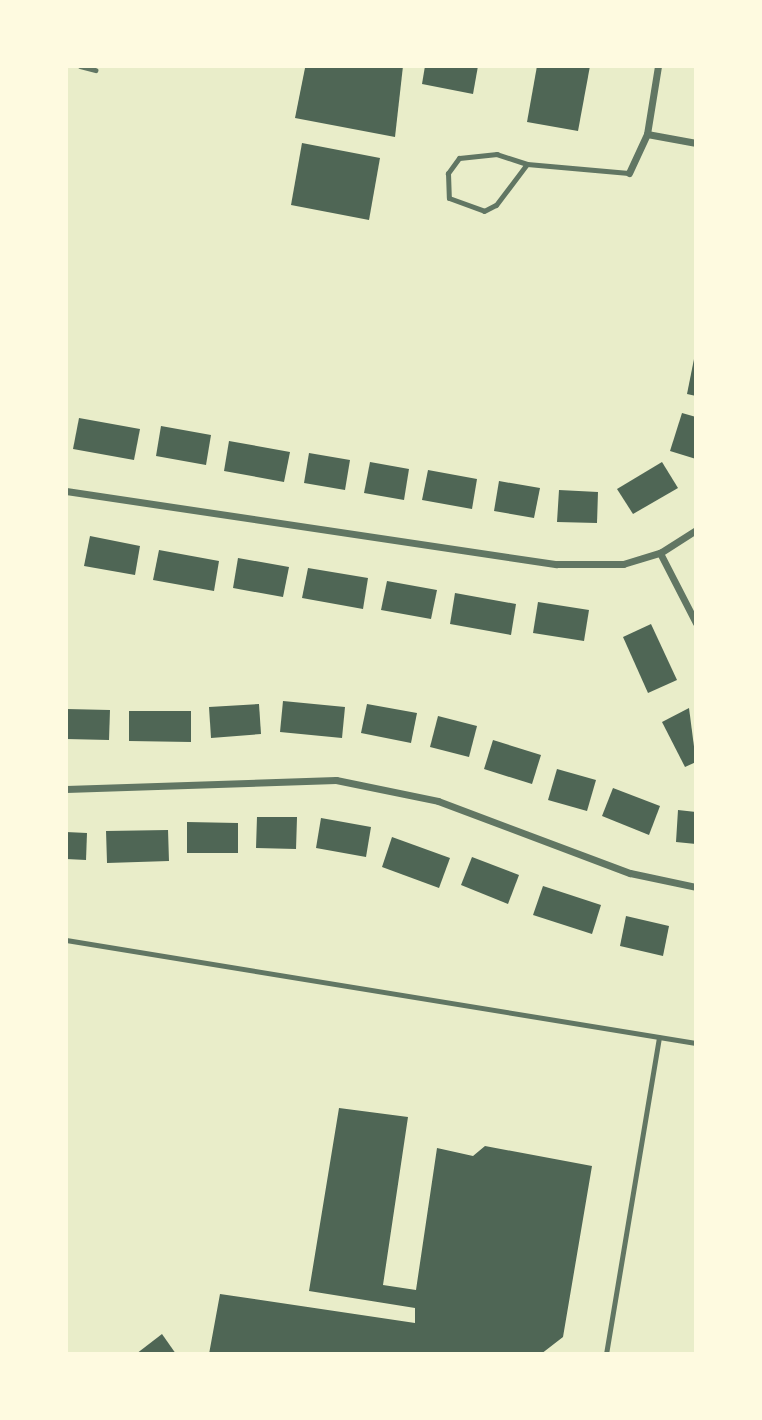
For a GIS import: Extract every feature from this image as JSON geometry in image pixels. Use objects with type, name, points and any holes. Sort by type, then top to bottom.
[{"type":"street","points":[[629,173],[647,134],[659,66]]},
{"type":"street","points":[[647,134],[695,143]]},
{"type":"street","points":[[66,491],[556,564],[623,564],[660,552],[695,530]]},
{"type":"street","points":[[660,552],[695,623]]},
{"type":"street","points":[[66,789],[336,779],[438,801],[630,873],[695,887]]},
{"type":"lane","points":[[80,66],[95,70]]},
{"type":"lane","points":[[527,164],[496,205],[484,211],[449,198],[448,173],[459,158],[490,153],[527,164],[629,173]]},
{"type":"lane","points":[[66,940],[695,1043]]},
{"type":"lane","points":[[605,1353],[659,1037]]},
{"type":"building","points":[[403,66],[395,137],[295,118],[305,68]]},
{"type":"building","points":[[425,66],[478,66],[473,94],[422,84]]},
{"type":"building","points":[[537,66],[590,66],[578,131],[527,122]]},
{"type":"building","points":[[302,143],[380,158],[369,220],[291,205]]},
{"type":"building","points":[[696,359],[696,396],[687,394]]},
{"type":"building","points":[[682,413],[696,417],[696,459],[670,451]]},
{"type":"building","points":[[79,418],[140,429],[134,460],[73,449]]},
{"type":"building","points":[[161,426],[211,435],[206,465],[156,456]]},
{"type":"building","points":[[229,441],[290,452],[284,482],[224,471]]},
{"type":"building","points":[[309,453],[350,460],[345,490],[304,483]]},
{"type":"building","points":[[370,462],[409,469],[404,500],[364,493]]},
{"type":"building","points":[[662,462],[678,488],[633,514],[617,489]]},
{"type":"building","points":[[428,470],[477,479],[472,509],[422,500]]},
{"type":"building","points":[[499,481],[540,488],[534,518],[494,511]]},
{"type":"building","points":[[559,490],[598,492],[597,523],[557,522]]},
{"type":"building","points":[[90,536],[140,546],[135,575],[84,566]]},
{"type":"building","points":[[159,550],[219,561],[214,591],[153,580]]},
{"type":"building","points":[[238,558],[289,567],[283,597],[233,588]]},
{"type":"building","points":[[308,568],[368,578],[363,609],[302,598]]},
{"type":"building","points":[[387,581],[437,590],[431,619],[381,610]]},
{"type":"building","points":[[455,593],[516,604],[511,635],[450,624]]},
{"type":"building","points":[[538,602],[589,610],[584,641],[533,633]]},
{"type":"building","points":[[651,624],[677,680],[648,693],[623,637]]},
{"type":"building","points":[[283,701],[345,707],[342,738],[280,732]]},
{"type":"building","points":[[259,704],[261,734],[211,738],[209,707]]},
{"type":"building","points":[[367,704],[417,713],[411,743],[361,733]]},
{"type":"building","points":[[689,708],[696,762],[685,767],[662,722]]},
{"type":"building","points":[[66,709],[110,710],[109,740],[66,739]]},
{"type":"building","points":[[129,711],[191,711],[191,742],[129,741]]},
{"type":"building","points":[[438,716],[477,726],[469,757],[430,747]]},
{"type":"building","points":[[493,740],[541,755],[532,784],[484,769]]},
{"type":"building","points":[[557,769],[596,780],[587,811],[548,800]]},
{"type":"building","points":[[613,788],[660,806],[649,835],[602,816]]},
{"type":"building","points":[[678,810],[696,812],[696,844],[676,842]]},
{"type":"building","points":[[257,817],[297,817],[296,849],[256,848]]},
{"type":"building","points":[[321,818],[371,827],[366,857],[316,848]]},
{"type":"building","points":[[187,822],[238,823],[238,853],[187,853]]},
{"type":"building","points":[[168,830],[169,861],[107,863],[106,831]]},
{"type":"building","points":[[66,832],[87,833],[86,860],[66,859]]},
{"type":"building","points":[[392,837],[450,858],[439,888],[382,867]]},
{"type":"building","points":[[472,857],[519,875],[508,904],[461,885]]},
{"type":"building","points":[[543,886],[601,905],[592,934],[533,915]]},
{"type":"building","points":[[626,916],[669,926],[663,956],[620,946]]},
{"type":"building","points":[[339,1108],[408,1117],[383,1285],[416,1290],[437,1148],[473,1156],[485,1146],[592,1166],[563,1337],[541,1354],[209,1354],[220,1294],[415,1323],[415,1308],[309,1291]]},
{"type":"building","points":[[162,1334],[176,1354],[136,1354]]}]
